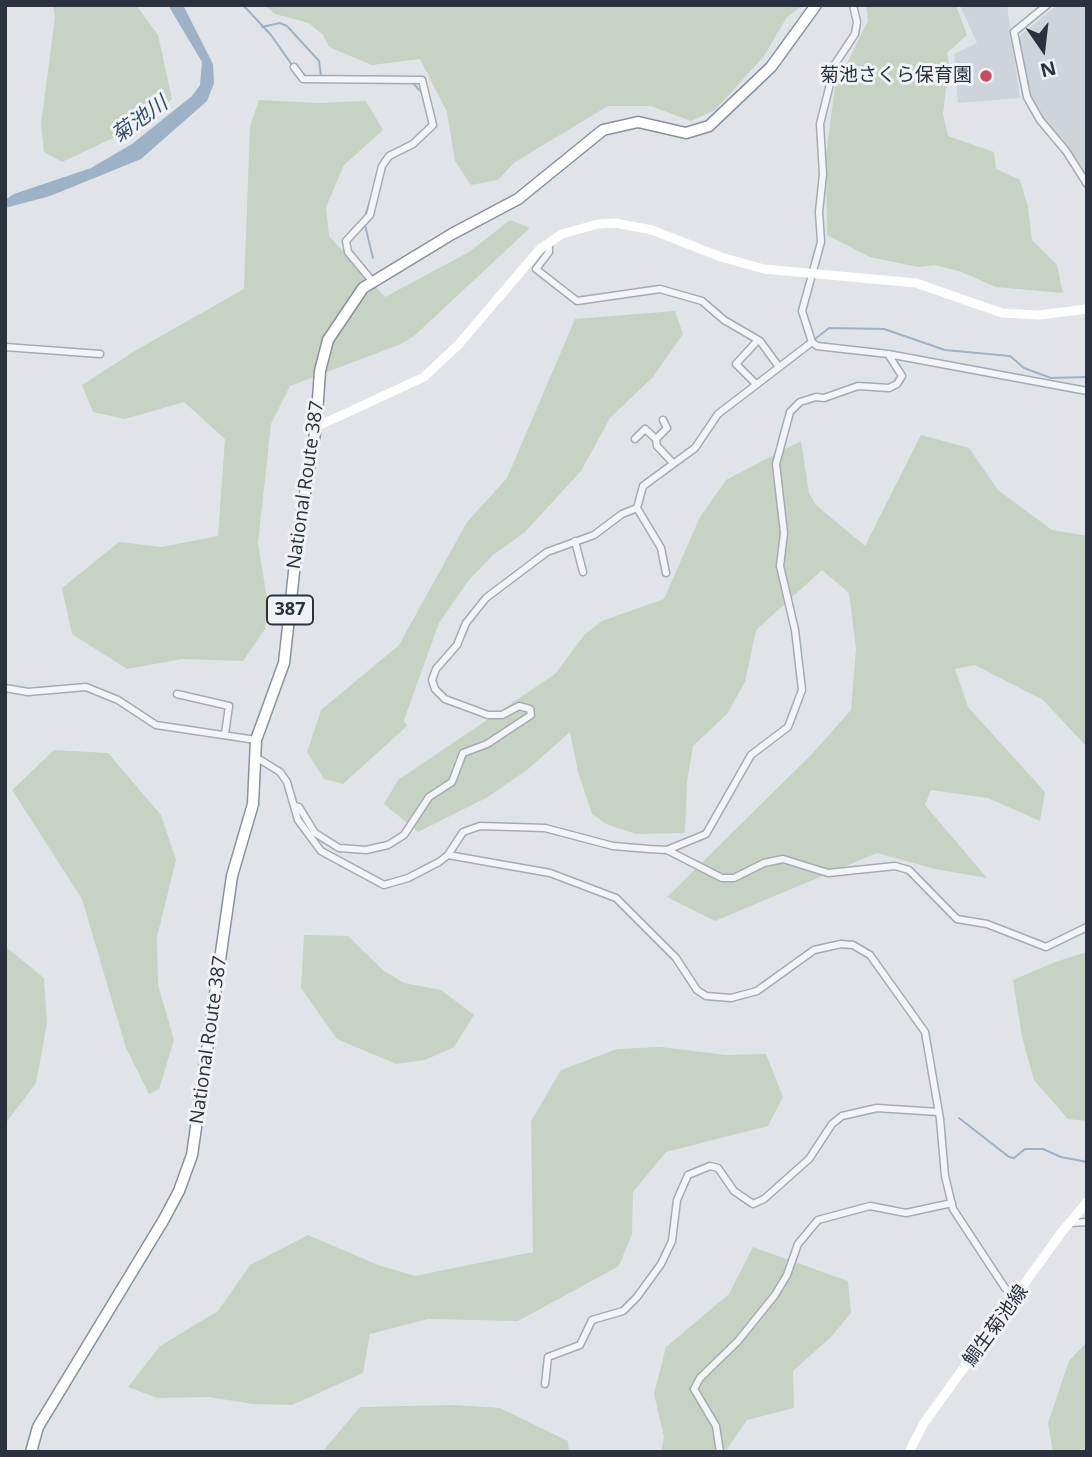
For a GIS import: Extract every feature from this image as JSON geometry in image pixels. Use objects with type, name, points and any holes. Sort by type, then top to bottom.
[{"type":"highway","name":"National Route 387","points":[[31,1452],[38,1427],[163,1221],[186,1174],[198,1120],[232,876],[253,804],[256,740],[284,663],[298,536],[316,427],[320,371],[328,340],[363,288],[517,199],[603,130],[638,122],[687,133],[709,126],[765,74],[816,5]]},
{"type":"street","points":[[853,5],[857,22],[855,34],[835,64],[820,124],[823,174],[819,212],[821,242],[803,312],[811,342],[817,346],[888,354],[1087,391]]},
{"type":"street","points":[[1048,5],[1014,32],[1027,97],[1040,120],[1066,150],[1087,184]]},
{"type":"street","points":[[294,66],[303,79],[422,80],[433,125],[413,144],[389,156],[382,166],[370,215],[346,241],[348,252],[373,282]]},
{"type":"street","points":[[316,427],[424,377],[460,344],[549,243],[578,228],[615,223],[652,230],[743,264],[916,283],[1002,313],[1039,314],[1087,309]]},
{"type":"street","points":[[549,243],[549,252],[536,269],[577,301],[660,289],[702,301],[724,320],[758,340],[779,367]]},
{"type":"street","points":[[756,384],[736,363],[758,340]]},
{"type":"street","points":[[666,573],[661,548],[637,508],[643,486],[700,442],[718,414],[811,342]]},
{"type":"street","points":[[5,347],[100,354]]},
{"type":"street","points":[[254,756],[280,772],[287,782],[298,820],[321,851],[384,885],[408,878],[448,855],[463,832],[480,825],[545,828],[613,846],[667,849],[706,834],[751,755],[788,727],[802,690],[795,630],[780,566],[784,533],[776,464],[790,412],[800,402],[817,397],[824,398],[858,386],[889,388],[897,384],[902,376],[888,354]]},
{"type":"street","points":[[656,439],[667,428],[663,420]]},
{"type":"street","points":[[635,439],[645,429],[656,439],[659,448],[673,463]]},
{"type":"street","points":[[295,806],[299,807],[314,833],[339,848],[366,850],[387,845],[411,828],[424,803],[452,782],[463,752],[487,744],[531,715],[530,709],[519,706],[502,715],[488,715],[439,695],[432,680],[436,669],[457,645],[466,623],[485,597],[547,552],[594,535],[622,514],[637,508]]},
{"type":"street","points":[[575,541],[583,572]]},
{"type":"street","points":[[5,688],[28,692],[86,687],[118,700],[156,725],[192,733],[225,734],[256,740]]},
{"type":"street","points":[[177,694],[229,706],[225,734]]},
{"type":"street","points":[[667,849],[722,878],[734,878],[764,863],[783,859],[828,873],[895,866],[909,870],[957,919],[987,924],[1046,947],[1087,927]]},
{"type":"street","points":[[448,855],[550,873],[616,898],[676,958],[697,990],[706,996],[732,998],[757,991],[814,950],[841,944],[863,950],[925,1032],[945,1176],[952,1203],[1005,1288],[1016,1298]]},
{"type":"street","points":[[545,1384],[548,1357],[580,1345],[592,1320],[623,1311],[661,1264],[672,1241],[677,1200],[688,1175],[710,1166],[718,1168],[734,1191],[751,1204],[764,1199],[809,1159],[832,1124],[842,1116],[877,1108],[938,1112]]},
{"type":"street","name":"鯛生菊池線","points":[[909,1452],[924,1423],[1087,1202]]},
{"type":"street","points":[[720,1452],[716,1426],[694,1389],[700,1378],[738,1341],[775,1295],[788,1275],[799,1244],[818,1220],[870,1206],[906,1213],[952,1203]]},
{"type":"street","points":[[1070,1223],[1087,1222]]},
{"type":"shaded area","name":"菊池さくら保育園","points":[[960,5],[1007,5],[1020,98],[958,103],[954,54],[977,43]]},
{"type":"shaded area","points":[[1057,5],[1087,5],[1087,178],[1063,140],[1045,121],[1031,96],[1019,40],[1021,35]]},
{"type":"green space","points":[[53,5],[136,5],[158,35],[172,99],[132,129],[62,162],[44,152],[41,124],[55,17]]},
{"type":"green space","points":[[264,5],[803,5],[787,17],[764,56],[715,110],[691,121],[651,106],[608,106],[515,162],[498,180],[471,185],[455,161],[447,112],[420,59],[372,65],[329,47],[323,35],[309,23],[275,14]]},
{"type":"green space","points":[[866,5],[956,5],[967,35],[947,53],[949,64],[943,114],[948,136],[994,152],[996,169],[1020,180],[1028,207],[1032,240],[1057,265],[1063,293],[996,287],[959,271],[934,265],[918,267],[870,257],[827,235],[826,155],[835,87],[868,21]]},
{"type":"green space","points":[[259,100],[318,103],[366,101],[383,130],[344,165],[326,207],[329,236],[385,297],[469,252],[510,220],[530,228],[414,336],[401,344],[290,386],[271,424],[258,543],[267,599],[265,629],[243,661],[182,659],[127,669],[72,634],[62,588],[119,542],[162,547],[218,536],[225,439],[184,402],[125,419],[93,412],[82,385],[138,349],[244,289],[250,126]]},
{"type":"green space","points":[[675,311],[683,334],[653,377],[610,418],[581,471],[525,532],[493,555],[468,581],[439,623],[404,720],[407,726],[343,784],[324,779],[307,752],[321,710],[399,645],[467,522],[507,478],[575,319]]},
{"type":"green space","points":[[921,435],[969,448],[998,490],[1052,530],[1087,536],[1087,747],[1043,700],[975,665],[955,669],[968,707],[1045,792],[1040,821],[988,798],[931,790],[925,805],[987,878],[935,869],[877,853],[715,921],[667,897],[811,755],[851,710],[856,649],[849,593],[822,570],[756,630],[745,682],[727,714],[693,746],[687,782],[685,833],[636,834],[606,824],[592,814],[578,772],[570,732],[527,770],[486,798],[418,832],[384,804],[398,780],[555,674],[585,634],[602,621],[664,599],[700,517],[726,480],[801,441],[809,493],[816,505],[865,546]]},
{"type":"green space","points":[[54,750],[108,753],[161,815],[176,860],[157,937],[158,985],[174,1040],[159,1089],[149,1094],[126,1048],[82,899],[12,790]]},
{"type":"green space","points":[[304,935],[348,936],[384,971],[404,983],[441,990],[474,1015],[454,1047],[425,1060],[396,1064],[337,1039],[301,988]]},
{"type":"green space","points":[[6,947],[44,978],[47,1023],[36,1083],[5,1124]]},
{"type":"green space","points":[[1087,952],[1087,1121],[1068,1119],[1034,1080],[1022,1037],[1013,980]]},
{"type":"green space","points":[[661,1047],[726,1055],[766,1054],[783,1097],[768,1126],[666,1152],[633,1192],[632,1234],[619,1266],[518,1321],[428,1319],[370,1334],[363,1373],[292,1405],[253,1404],[209,1397],[157,1398],[128,1387],[160,1346],[218,1311],[250,1265],[308,1235],[378,1265],[415,1276],[533,1252],[531,1121],[561,1070],[617,1049]]},
{"type":"green space","points":[[753,1247],[848,1281],[851,1313],[831,1337],[793,1371],[794,1408],[747,1420],[725,1452],[661,1452],[664,1437],[654,1394],[666,1347],[729,1294]]},
{"type":"green space","points":[[1087,1342],[1087,1452],[1053,1452],[1048,1423],[1069,1361]]},
{"type":"green space","points":[[455,1405],[500,1408],[568,1441],[569,1452],[322,1452],[360,1407]]},
{"type":"water","points":[[168,5],[183,5],[213,64],[214,83],[207,101],[141,159],[50,196],[5,208],[5,200],[14,194],[91,168],[132,144],[192,96],[200,85],[202,62]]},
{"type":"waterway","points":[[243,5],[271,35],[292,65]]},
{"type":"waterway","points":[[262,27],[280,23],[287,26],[319,61],[321,76]]},
{"type":"waterway","points":[[367,77],[379,77]]},
{"type":"waterway","points":[[412,82],[422,93]]},
{"type":"waterway","points":[[365,216],[370,201]]},
{"type":"waterway","points":[[365,225],[373,258]]},
{"type":"waterway","points":[[815,339],[829,328],[884,329],[945,350],[1010,356],[1024,368],[1051,378],[1087,377]]},
{"type":"waterway","points":[[959,1118],[1009,1157],[1014,1158],[1025,1149],[1043,1149],[1061,1157],[1087,1162]]},
{"type":"place","name":"菊池さくら保育園","points":[[986,76]]},
{"type":"water label","name":"菊池川","points":[[140,120]]}]
